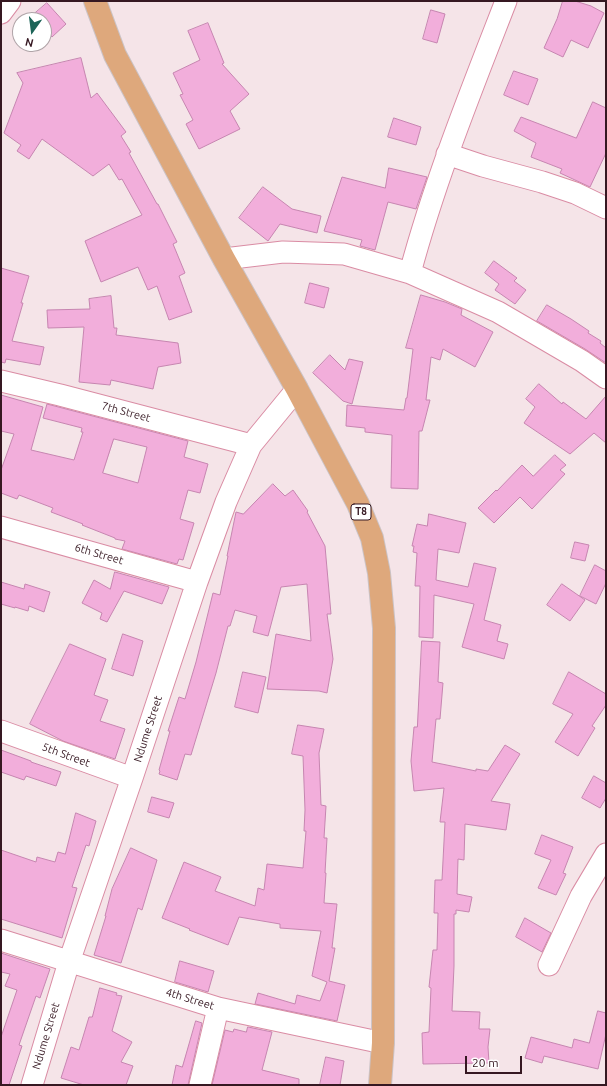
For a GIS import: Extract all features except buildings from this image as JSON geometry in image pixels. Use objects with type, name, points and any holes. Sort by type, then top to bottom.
[{"type":"highway","name":"T8","points":[[95,1],[115,55],[224,259],[297,389],[358,504],[372,538],[379,573],[384,628],[383,1043],[380,1085]]},
{"type":"street","points":[[1,13],[10,1]]},
{"type":"street","points":[[410,273],[419,238],[466,100],[506,1]]},
{"type":"street","points":[[447,154],[483,166],[542,182],[575,194],[606,208]]},
{"type":"street","points":[[224,259],[283,252],[344,254],[410,273],[498,312],[582,361],[606,378]]},
{"type":"street","name":"7th Street","points":[[1,382],[60,395],[251,445]]},
{"type":"street","name":"Ndume Street","points":[[32,1085],[69,962],[197,582],[226,502],[251,445],[297,389]]},
{"type":"street","name":"6th Street","points":[[1,527],[197,582]]},
{"type":"street","name":"5th Street","points":[[1,731],[132,778]]},
{"type":"street","points":[[548,965],[580,896],[606,854]]},
{"type":"street","name":"4th Street","points":[[1,940],[218,1008],[383,1043]]},
{"type":"street","points":[[200,1085],[218,1008]]}]
